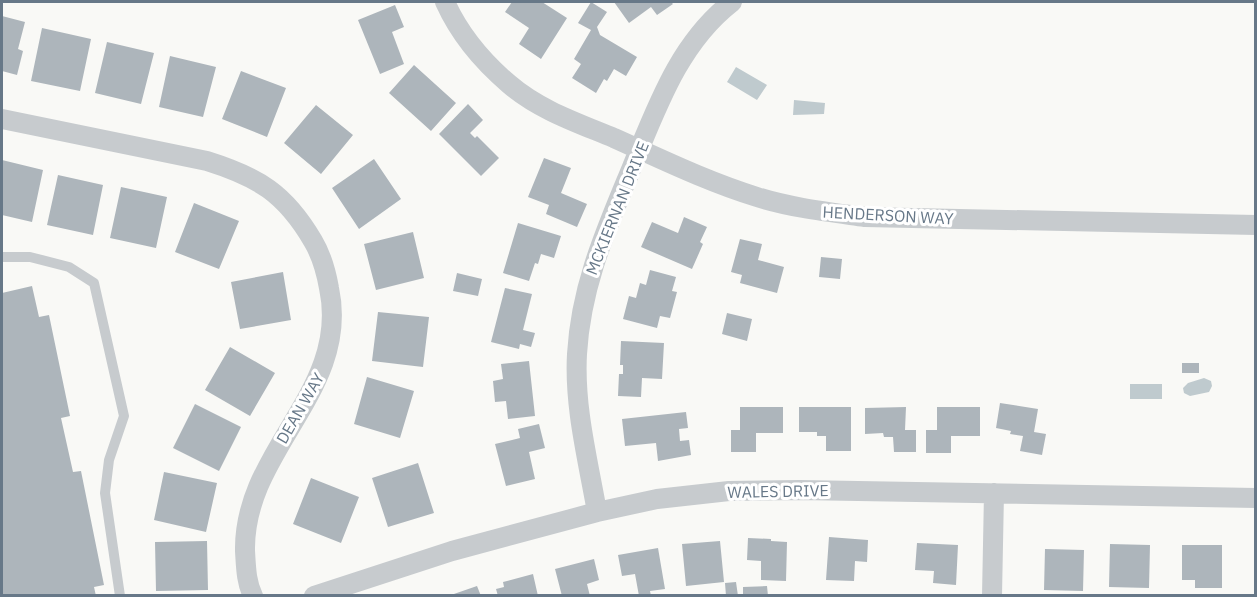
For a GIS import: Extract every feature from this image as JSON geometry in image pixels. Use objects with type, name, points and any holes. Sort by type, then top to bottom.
[{"type":"street","name":"HENDERSON WAY","points":[[445,2],[465,37],[486,63],[510,85],[550,111],[757,198],[819,211],[865,217],[1256,225]]},
{"type":"street","name":"MCKIERNAN DRIVE","points":[[597,512],[582,430],[578,393],[577,355],[580,318],[588,281],[599,245],[672,75],[689,47],[709,21],[732,2]]},
{"type":"street","name":"DEAN WAY","points":[[2,118],[207,161],[238,171],[253,178],[280,198],[302,222],[318,250],[331,298],[329,347],[319,378],[267,465],[250,508],[246,564],[249,588],[254,596]]},
{"type":"street","name":"WALES DRIVE","points":[[314,596],[452,551],[597,512],[657,499],[729,491],[800,490],[1256,498]]},
{"type":"street","points":[[992,596],[994,493]]},
{"type":"lane","points":[[2,257],[30,257],[69,267],[94,283],[124,416],[109,460],[105,493],[120,596]]},
{"type":"shaded area","points":[[736,67],[767,85],[757,100],[727,82]]},
{"type":"shaded area","points":[[794,100],[825,103],[824,114],[793,115]]},
{"type":"shaded area","points":[[1204,378],[1211,381],[1212,386],[1209,392],[1190,396],[1184,393],[1183,388],[1188,383]]},
{"type":"shaded area","points":[[1130,384],[1162,384],[1162,399],[1130,399]]},
{"type":"building","points":[[512,2],[542,2],[567,18],[541,59],[519,44],[529,28],[505,12]]},
{"type":"building","points":[[591,2],[607,12],[597,27],[600,35],[637,57],[626,76],[614,69],[607,81],[604,79],[596,93],[572,78],[581,64],[574,59],[591,30],[578,23]]},
{"type":"building","points":[[614,2],[671,2],[673,4],[657,15],[651,7],[629,23]]},
{"type":"building","points":[[395,5],[404,27],[392,32],[404,64],[380,74],[358,20]]},
{"type":"building","points":[[2,16],[25,22],[18,49],[23,51],[17,75],[2,71]]},
{"type":"building","points":[[42,28],[91,39],[80,91],[31,81]]},
{"type":"building","points":[[107,42],[154,53],[141,104],[95,93]]},
{"type":"building","points":[[170,56],[216,67],[203,117],[159,107]]},
{"type":"building","points":[[414,65],[456,103],[431,131],[389,93]]},
{"type":"building","points":[[241,71],[286,88],[267,137],[222,119]]},
{"type":"building","points":[[468,104],[483,120],[470,133],[475,138],[477,136],[499,158],[481,176],[439,134]]},
{"type":"building","points":[[316,105],[353,135],[321,174],[284,143]]},
{"type":"building","points":[[544,158],[571,168],[561,193],[587,204],[577,227],[546,214],[549,205],[528,197]]},
{"type":"building","points":[[374,159],[401,199],[359,229],[332,188]]},
{"type":"building","points":[[2,160],[43,170],[32,222],[2,215]]},
{"type":"building","points":[[58,175],[103,185],[93,235],[47,225]]},
{"type":"building","points":[[121,187],[167,197],[156,248],[110,238]]},
{"type":"building","points":[[194,203],[239,221],[219,269],[175,252]]},
{"type":"building","points":[[684,217],[707,227],[700,242],[703,244],[692,269],[641,247],[652,222],[678,233]]},
{"type":"building","points":[[518,223],[561,236],[554,258],[541,254],[538,264],[535,263],[529,281],[503,273]]},
{"type":"building","points":[[413,232],[424,278],[376,290],[364,244]]},
{"type":"building","points":[[740,239],[762,244],[758,260],[784,267],[777,293],[740,283],[742,275],[731,272]]},
{"type":"building","points":[[821,257],[842,259],[840,279],[819,277]]},
{"type":"building","points":[[650,270],[676,277],[672,291],[677,292],[670,318],[660,316],[657,328],[623,319],[629,296],[636,298],[640,283],[646,285]]},
{"type":"building","points":[[283,272],[291,320],[240,329],[231,282]]},
{"type":"building","points":[[457,273],[482,279],[478,296],[453,291]]},
{"type":"building","points":[[32,286],[39,317],[49,315],[70,416],[61,418],[73,472],[81,471],[104,585],[94,587],[96,596],[2,596],[2,293]]},
{"type":"building","points":[[505,288],[532,294],[523,330],[535,333],[531,347],[520,344],[519,349],[491,342]]},
{"type":"building","points":[[378,312],[429,317],[423,367],[372,361]]},
{"type":"building","points":[[727,313],[752,319],[747,341],[722,334]]},
{"type":"building","points":[[621,341],[664,343],[662,379],[642,378],[641,397],[618,396],[619,374],[623,374],[623,365],[620,365]]},
{"type":"building","points":[[230,347],[275,373],[250,416],[205,390]]},
{"type":"building","points":[[529,361],[535,416],[508,419],[506,401],[495,402],[493,381],[503,379],[501,364]]},
{"type":"building","points":[[1182,363],[1199,363],[1199,373],[1182,373]]},
{"type":"building","points":[[367,377],[414,391],[400,438],[354,424]]},
{"type":"building","points":[[1000,403],[1038,409],[1034,432],[1046,434],[1042,455],[1020,451],[1023,436],[996,428]]},
{"type":"building","points":[[195,404],[241,427],[219,471],[173,448]]},
{"type":"building","points":[[740,407],[783,407],[783,433],[756,433],[756,452],[731,452],[731,430],[740,430]]},
{"type":"building","points":[[799,407],[851,407],[851,451],[826,451],[826,436],[817,436],[817,432],[799,432]]},
{"type":"building","points":[[906,407],[905,430],[916,430],[916,452],[894,452],[893,437],[884,437],[883,433],[865,434],[865,408]]},
{"type":"building","points":[[937,407],[980,407],[980,436],[951,436],[951,453],[926,453],[926,430],[937,430]]},
{"type":"building","points":[[686,412],[688,428],[679,429],[680,441],[689,440],[691,455],[658,461],[656,443],[625,446],[622,419]]},
{"type":"building","points":[[539,424],[545,448],[529,452],[535,479],[506,486],[495,444],[520,438],[518,429]]},
{"type":"building","points":[[418,463],[434,513],[388,527],[372,478]]},
{"type":"building","points":[[164,472],[217,483],[206,532],[154,520]]},
{"type":"building","points":[[311,478],[359,497],[341,543],[293,524]]},
{"type":"building","points":[[829,537],[868,540],[867,562],[855,561],[854,581],[826,580]]},
{"type":"building","points":[[748,538],[787,542],[786,581],[761,580],[761,561],[747,560]]},
{"type":"building","points":[[207,541],[208,590],[156,591],[155,542]]},
{"type":"building","points":[[720,541],[724,582],[686,586],[682,544]]},
{"type":"building","points":[[917,543],[958,545],[956,585],[933,583],[934,571],[915,570]]},
{"type":"building","points":[[1110,544],[1150,545],[1149,588],[1109,587]]},
{"type":"building","points":[[1182,545],[1222,545],[1222,588],[1195,588],[1195,580],[1182,580]]},
{"type":"building","points":[[658,548],[665,589],[650,591],[651,596],[639,596],[635,574],[622,576],[618,555]]},
{"type":"building","points":[[1045,549],[1084,550],[1083,591],[1044,590]]},
{"type":"building","points":[[594,559],[599,580],[587,584],[590,596],[562,596],[555,569]]},
{"type":"building","points":[[533,574],[538,596],[498,596],[496,589],[504,587],[503,582]]},
{"type":"building","points":[[736,582],[738,596],[726,596],[725,583]]},
{"type":"building","points":[[477,586],[481,596],[451,596],[451,595]]},
{"type":"building","points":[[767,586],[768,596],[743,596],[743,587]]}]
